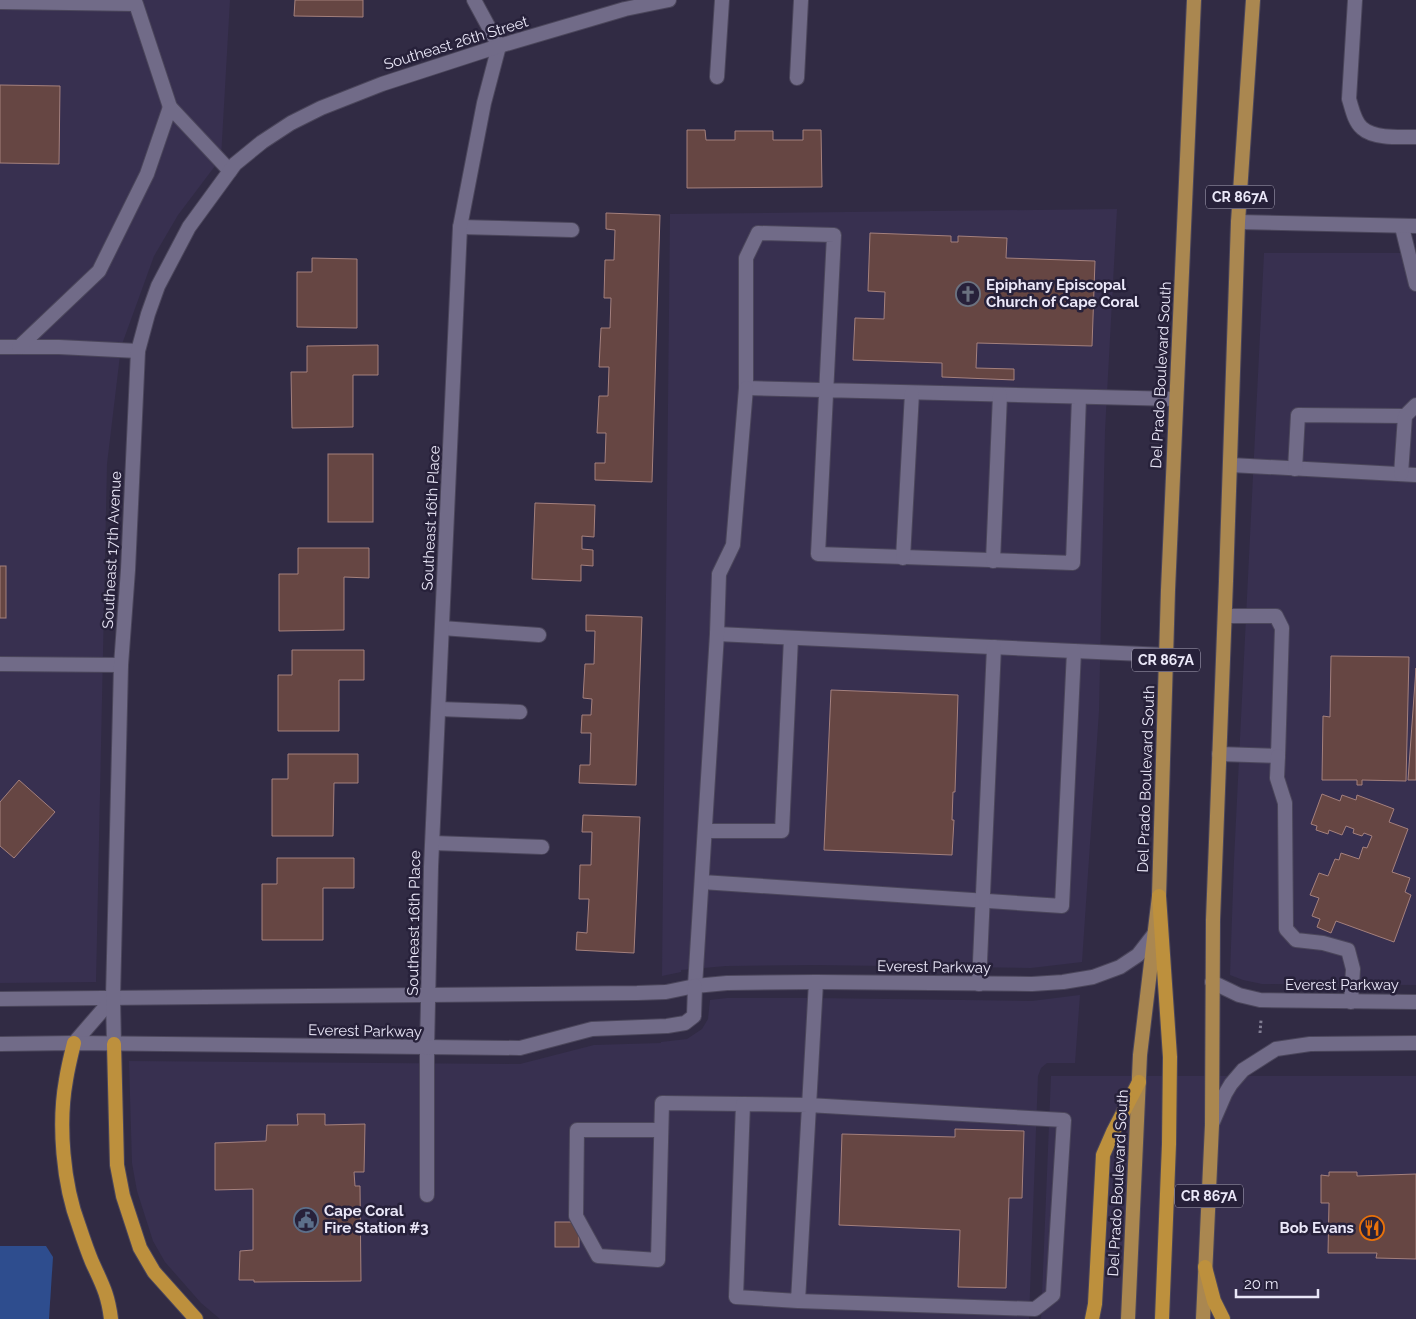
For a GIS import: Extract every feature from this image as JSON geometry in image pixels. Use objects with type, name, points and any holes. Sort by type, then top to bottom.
[{"type":"highway","points":[[1159,896],[1170,1057],[1169,1144],[1162,1319]]},
{"type":"highway","points":[[74,1043],[65,1090],[63,1117],[65,1160],[72,1207],[92,1262],[104,1285],[109,1301],[111,1319]]},
{"type":"highway","points":[[114,1044],[117,1165],[123,1196],[140,1248],[154,1272],[196,1319]]},
{"type":"highway","points":[[1092,1319],[1096,1304],[1103,1155],[1112,1132],[1139,1082]]},
{"type":"highway","points":[[1205,1267],[1214,1301],[1223,1319]]},
{"type":"main road","name":"Del Prado Boulevard South","points":[[1128,1319],[1140,1055],[1159,896],[1166,655],[1194,0]]},
{"type":"main road","name":"CR 867A","points":[[1203,1319],[1212,1125],[1213,920],[1231,465],[1238,222],[1253,0]]},
{"type":"street","points":[[474,0],[499,46]]},
{"type":"street","name":"Southeast 26th Street","points":[[262,142],[291,123],[321,108],[382,84],[499,46],[625,9],[669,0]]},
{"type":"street","points":[[718,78],[722,0]]},
{"type":"street","points":[[796,78],[801,0]]},
{"type":"street","points":[[1354,0],[1349,99],[1353,114],[1362,128],[1383,137],[1416,137]]},
{"type":"street","points":[[0,2],[140,2],[170,108],[230,171]]},
{"type":"street","name":"Southeast 16th Place","points":[[427,1195],[427,1048],[433,843],[460,227],[484,103],[499,46]]},
{"type":"street","points":[[19,347],[100,271],[147,174],[170,108]]},
{"type":"street","name":"Southeast 17th Avenue","points":[[114,1044],[113,998],[121,665],[128,570],[138,351],[158,286],[189,227],[235,164],[262,142]]},
{"type":"street","points":[[1238,222],[1409,226],[1416,284]]},
{"type":"street","points":[[460,227],[572,230]]},
{"type":"street","points":[[695,986],[719,574],[732,545],[746,388],[746,258],[758,233],[834,235],[818,554],[1073,563],[1079,397]]},
{"type":"street","points":[[0,347],[138,351]]},
{"type":"street","points":[[746,388],[1176,400]]},
{"type":"street","points":[[903,558],[912,392]]},
{"type":"street","points":[[993,561],[1000,395]]},
{"type":"street","points":[[1401,474],[1405,416],[1416,405]]},
{"type":"street","points":[[1295,469],[1298,415],[1405,416]]},
{"type":"street","points":[[1231,465],[1416,475]]},
{"type":"street","points":[[1225,616],[1276,616],[1282,628],[1277,778],[1285,803],[1286,929],[1296,940],[1323,943],[1348,950],[1353,969],[1351,1002]]},
{"type":"street","points":[[442,628],[539,635]]},
{"type":"street","points":[[717,634],[1166,655]]},
{"type":"street","points":[[705,831],[782,831],[791,638]]},
{"type":"street","points":[[979,984],[994,647]]},
{"type":"street","points":[[702,882],[1062,906],[1074,651]]},
{"type":"street","points":[[0,664],[121,665]]},
{"type":"street","points":[[439,709],[520,712]]},
{"type":"street","points":[[1219,754],[1278,756]]},
{"type":"street","points":[[433,843],[542,847]]},
{"type":"street","name":"Everest Parkway","points":[[0,1000],[666,992],[695,986],[726,983],[1032,984],[1092,977],[1108,972],[1129,962],[1146,946],[1155,933]]},
{"type":"street","points":[[798,1301],[816,982]]},
{"type":"street","name":"Everest Parkway","points":[[1212,982],[1234,994],[1260,1000],[1416,1002]]},
{"type":"street","name":"Everest Parkway","points":[[0,1044],[74,1043],[520,1048],[592,1029],[667,1026],[685,1023],[694,1016],[695,986]]},
{"type":"street","points":[[74,1043],[113,998]]},
{"type":"street","points":[[1212,1125],[1230,1084],[1243,1070],[1276,1050],[1310,1044],[1416,1043]]},
{"type":"street","points":[[662,1130],[577,1130],[576,1216],[598,1256],[658,1260],[662,1130],[662,1103],[743,1104],[808,1105],[1064,1120],[1053,1295],[1034,1309],[798,1301],[736,1297],[743,1104]]},
{"type":"path","points":[[1260,1041],[1261,1012]]},
{"type":"shaded area","points":[[0,0],[230,0],[221,158],[178,215],[154,256],[121,347],[107,464],[96,982],[0,983]]},
{"type":"shaded area","points":[[1117,209],[1105,431],[1099,711],[1082,962],[1031,968],[816,965],[726,966],[681,970],[681,972],[662,976],[670,214]]},
{"type":"shaded area","points":[[1264,253],[1416,253],[1416,985],[1262,984],[1230,975]]},
{"type":"shaded area","points":[[1080,995],[1075,1063],[1047,1063],[1041,1068],[1038,1076],[1029,1319],[220,1319],[201,1303],[165,1262],[153,1241],[137,1191],[132,1163],[129,1061],[520,1064],[594,1045],[661,1043],[687,1039],[702,1029],[708,1019],[710,1000],[727,998],[816,998],[1032,1001]]},
{"type":"shaded area","points":[[1051,1076],[1416,1076],[1416,1319],[1041,1319]]},
{"type":"water","points":[[0,1246],[46,1246],[53,1257],[49,1319],[0,1319]]},
{"type":"building","points":[[295,0],[363,0],[363,17],[294,16]]},
{"type":"building","points":[[0,85],[60,86],[59,164],[0,163]]},
{"type":"building","points":[[687,130],[705,130],[706,140],[735,140],[735,131],[773,131],[773,140],[803,140],[803,130],[821,130],[822,187],[687,188]]},
{"type":"building","points":[[606,213],[660,215],[652,482],[595,480],[595,463],[605,463],[606,433],[597,433],[599,396],[608,396],[609,367],[599,367],[601,328],[610,328],[611,298],[604,298],[605,260],[614,260],[615,230],[606,229]]},
{"type":"building","points":[[870,233],[951,236],[951,242],[958,242],[958,236],[1007,238],[1006,258],[1095,261],[1092,346],[977,343],[976,368],[1014,369],[1014,380],[942,377],[942,363],[853,360],[855,318],[884,319],[885,292],[868,291]]},
{"type":"building","points":[[312,258],[357,259],[357,328],[297,327],[297,272],[312,272]]},
{"type":"building","points":[[378,345],[378,375],[353,375],[353,427],[292,428],[291,372],[307,372],[307,346]]},
{"type":"building","points":[[328,454],[373,454],[373,522],[328,522]]},
{"type":"building","points":[[535,503],[595,505],[594,537],[582,536],[582,549],[593,550],[593,566],[581,565],[581,581],[532,579]]},
{"type":"building","points":[[298,548],[369,548],[369,578],[344,577],[344,630],[279,631],[279,574],[298,574]]},
{"type":"building","points":[[0,566],[6,566],[6,618],[0,618]]},
{"type":"building","points":[[586,615],[642,617],[636,785],[579,783],[580,765],[590,765],[591,733],[581,733],[582,715],[591,715],[592,699],[583,698],[585,664],[594,664],[595,631],[586,631]]},
{"type":"building","points":[[292,650],[364,650],[364,680],[339,680],[339,731],[278,731],[278,675],[292,675]]},
{"type":"building","points":[[1331,656],[1409,657],[1406,781],[1362,780],[1362,785],[1357,785],[1357,780],[1322,780],[1323,716],[1330,717]]},
{"type":"building","points":[[1416,668],[1416,780],[1408,780]]},
{"type":"building","points":[[831,690],[958,695],[952,855],[824,850]]},
{"type":"building","points":[[288,754],[358,754],[358,783],[334,783],[333,836],[272,836],[272,779],[288,779]]},
{"type":"building","points":[[19,780],[55,812],[14,858],[0,846],[0,802]]},
{"type":"building","points":[[1322,794],[1340,801],[1342,795],[1356,800],[1357,795],[1394,809],[1389,822],[1408,829],[1392,872],[1410,878],[1405,892],[1411,895],[1394,942],[1336,921],[1331,933],[1317,927],[1320,919],[1312,916],[1319,898],[1310,895],[1319,873],[1328,876],[1335,859],[1339,860],[1341,853],[1359,859],[1363,847],[1367,848],[1372,836],[1364,833],[1362,836],[1353,833],[1354,829],[1346,826],[1342,835],[1329,830],[1328,834],[1316,830],[1317,826],[1311,824]]},
{"type":"building","points":[[583,815],[640,817],[634,953],[576,950],[577,932],[587,933],[589,899],[579,899],[580,865],[591,865],[592,832],[582,832]]},
{"type":"building","points":[[277,858],[354,858],[354,888],[323,888],[323,940],[262,940],[262,884],[277,884]]},
{"type":"building","name":"Cape Coral Fire Station #3","points":[[297,1114],[325,1114],[325,1125],[365,1124],[364,1172],[354,1172],[355,1186],[360,1186],[361,1281],[254,1282],[254,1280],[239,1280],[240,1251],[253,1250],[253,1189],[215,1190],[215,1143],[266,1141],[267,1125],[298,1125]]},
{"type":"building","points":[[955,1129],[1024,1131],[1022,1198],[1009,1198],[1006,1288],[958,1287],[960,1230],[839,1225],[842,1134],[955,1137]]},
{"type":"building","name":"Bob Evans","points":[[1329,1172],[1357,1172],[1357,1176],[1416,1174],[1416,1259],[1376,1258],[1377,1253],[1328,1253],[1329,1203],[1321,1203],[1321,1175],[1329,1176]]},
{"type":"building","points":[[555,1222],[579,1222],[579,1247],[555,1247]]},
{"type":"place","name":"Epiphany Episcopal Church of Cape Coral","points":[[968,294]]},
{"type":"place","name":"Cape Coral Fire Station #3","points":[[306,1220]]},
{"type":"place","name":"Bob Evans","points":[[1372,1228]]}]
